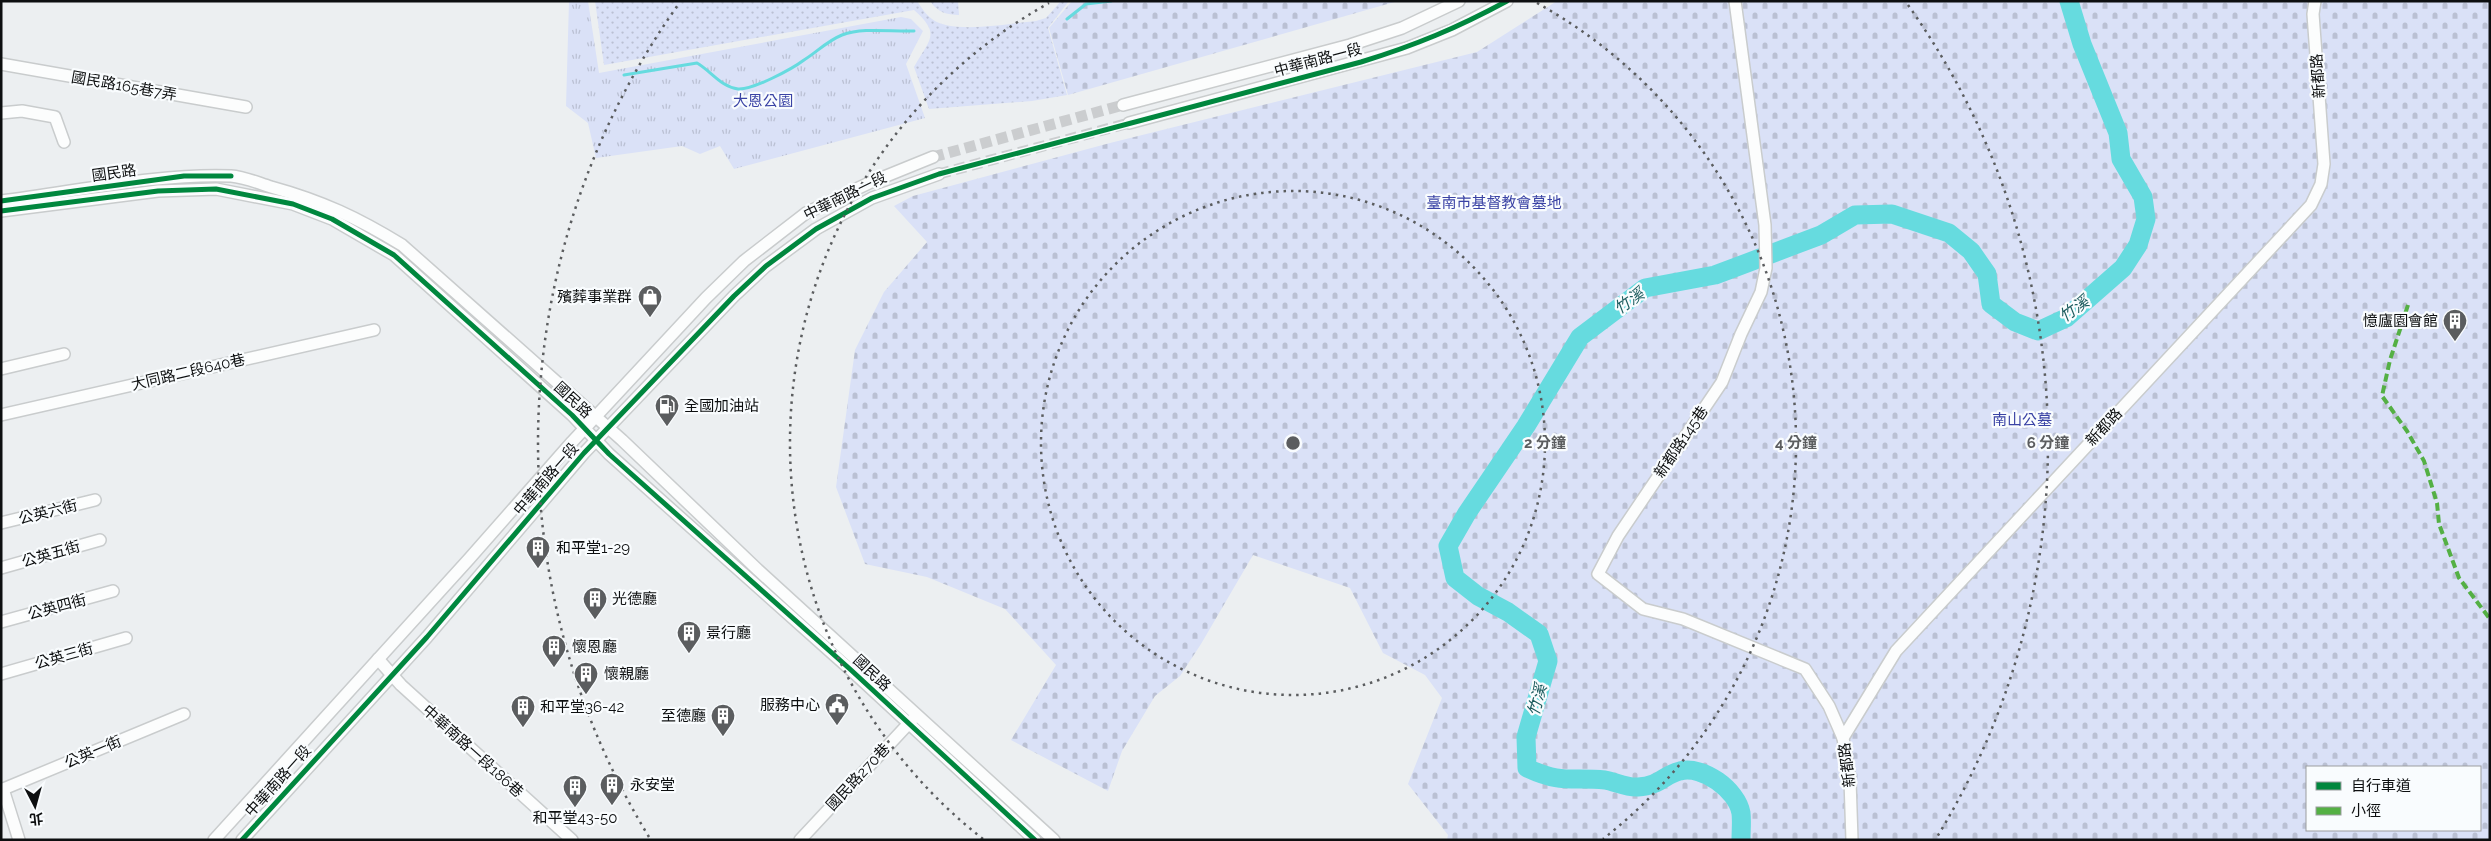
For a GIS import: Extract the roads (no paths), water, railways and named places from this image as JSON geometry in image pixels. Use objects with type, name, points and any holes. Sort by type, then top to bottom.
[{"type":"street","name":"中華南路一段","points":[[1123,106],[1402,28],[1459,1]]},
{"type":"street","name":"中華南路一段","points":[[1128,124],[1362,62],[1407,48],[1452,30],[1507,1]]},
{"type":"street","name":"新都路145巷","points":[[1734,1],[1765,225],[1766,268],[1761,292],[1741,334],[1722,382],[1618,536],[1598,574],[1643,609],[1683,619],[1805,669],[1829,706],[1843,738]]},
{"type":"street","name":"新都路","points":[[1852,840],[1850,780],[1843,738],[1896,652],[2311,205],[2320,184],[2324,164],[2313,14],[2315,1]]},
{"type":"street","name":"國民路165巷7弄","points":[[1,64],[246,107]]},
{"type":"street","points":[[1,113],[22,111],[54,117],[64,142]]},
{"type":"street","name":"中華南路一段","points":[[214,840],[585,429],[706,298],[744,260],[806,213],[869,183],[933,158]]},
{"type":"street","name":"中華南路一段","points":[[242,840],[392,676],[597,440],[734,296],[766,266],[816,229],[872,198],[939,174]]},
{"type":"street","name":"國民路","points":[[1,201],[184,176],[231,176],[339,209],[367,223],[402,245],[609,429],[758,570],[1054,840]]},
{"type":"street","name":"國民路","points":[[1,211],[158,191],[216,189],[293,204],[332,219],[394,255],[597,440],[609,454],[1035,840]]},
{"type":"street","name":"大同路二段640巷","points":[[1,415],[374,330]]},
{"type":"street","points":[[1,369],[64,354]]},
{"type":"street","name":"公英六街","points":[[1,523],[95,500]]},
{"type":"street","name":"公英五街","points":[[1,568],[100,540]]},
{"type":"street","name":"公英四街","points":[[1,622],[113,591]]},
{"type":"street","name":"公英三街","points":[[1,674],[126,638]]},
{"type":"street","name":"中華南路一段186巷","points":[[378,659],[392,676],[572,840]]},
{"type":"street","name":"公英一街","points":[[2,789],[184,714]]},
{"type":"street","name":"國民路270巷","points":[[800,840],[916,715]]},
{"type":"street","points":[[2,789],[19,840]]},
{"type":"waterway","points":[[1067,19],[1086,4],[1111,1]]},
{"type":"waterway","name":"竹溪","points":[[1741,840],[1741,813],[1738,804],[1718,781],[1699,772],[1680,771],[1652,784],[1634,787],[1605,780],[1558,778],[1527,768],[1526,737],[1548,661],[1539,634],[1508,612],[1478,596],[1455,578],[1448,546],[1467,513],[1526,426],[1580,337],[1645,288],[1715,275],[1821,235],[1855,215],[1892,214],[1949,233],[1971,251],[1987,274],[1991,304],[2015,322],[2038,331],[2066,318],[2123,268],[2138,245],[2146,219],[2143,197],[2121,159],[2118,133],[2082,44],[2069,1]]},
{"type":"waterway","points":[[624,75],[697,63],[726,85],[738,89],[745,88],[762,83],[782,73],[842,35],[868,30],[914,31]]},
{"type":"tunnel","points":[[933,157],[1123,105]]},
{"type":"tunnel","points":[[939,174],[1129,123]]},
{"type":"place","name":"殯葬事業群","points":[[650,318]]},
{"type":"place","name":"憶廬園會館","points":[[2455,342]]},
{"type":"place","name":"全國加油站","points":[[667,427]]},
{"type":"place","name":"和平堂1-29","points":[[538,569]]},
{"type":"place","name":"光德廳","points":[[595,620]]},
{"type":"place","name":"景行廳","points":[[689,654]]},
{"type":"place","name":"懷恩廳","points":[[554,668]]},
{"type":"place","name":"懷親廳","points":[[586,695]]},
{"type":"place","name":"服務中心","points":[[837,726]]},
{"type":"place","name":"和平堂36-42","points":[[523,728]]},
{"type":"place","name":"至德廳","points":[[723,737]]},
{"type":"place","name":"永安堂","points":[[612,806]]},
{"type":"place","name":"和平堂43-50","points":[[575,808]]},
{"type":"park label","name":"大恩公園","points":[[763,101]]},
{"type":"park label","name":"臺南市基督教會墓地","points":[[1494,203]]},
{"type":"park label","name":"南山公墓","points":[[2022,420]]}]
